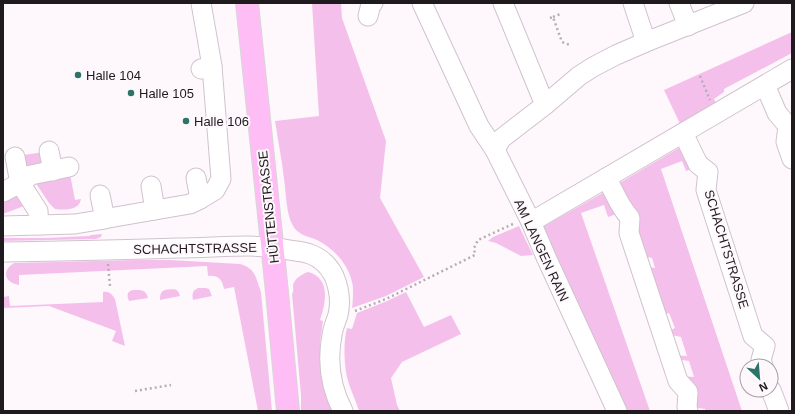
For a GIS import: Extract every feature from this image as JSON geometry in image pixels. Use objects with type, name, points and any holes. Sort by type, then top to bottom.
[{"type":"main road","name":"HÜTTENSTRASSE","points":[[247,3],[288,411]]},
{"type":"street","points":[[3,226],[108,223],[155,210],[190,204],[215,190],[221,179],[207,68],[201,3]]},
{"type":"street","name":"AM LANGEN RAIN","points":[[422,3],[479,126],[495,150],[526,221],[546,257],[616,411]]},
{"type":"street","points":[[504,3],[545,105]]},
{"type":"street","points":[[633,3],[646,42]]},
{"type":"street","points":[[679,3],[688,26]]},
{"type":"street","points":[[495,150],[500,139],[545,105],[579,76],[594,66],[646,42],[688,26],[714,9],[744,3]]},
{"type":"street","points":[[526,221],[606,178],[792,69]]},
{"type":"street","points":[[765,85],[777,113],[788,126],[786,142],[792,159]]},
{"type":"street","name":"SCHACHTSTRASSE","points":[[683,133],[698,164],[708,172],[706,190],[753,336],[765,346],[762,358]]},
{"type":"street","points":[[3,192],[31,175],[61,169],[49,151]]},
{"type":"street","points":[[15,157],[20,183],[38,211],[39,225]]},
{"type":"street","points":[[196,178],[200,199]]},
{"type":"street","points":[[606,178],[623,211],[630,218],[629,233],[678,380],[688,392],[686,407],[688,411]]},
{"type":"street","points":[[150,186],[155,210]]},
{"type":"street","points":[[100,195],[108,223]]},
{"type":"street","name":"SCHACHTSTRASSE","points":[[3,252],[245,246],[301,251],[317,257],[326,265],[334,277],[339,295],[338,316],[332,335],[330,348],[330,363],[331,376],[343,411]]},
{"type":"street","points":[[774,398],[779,411]]},
{"type":"path","points":[[560,14],[551,17],[562,42],[570,45]]},
{"type":"path","points":[[700,76],[716,113]]},
{"type":"path","points":[[355,311],[386,299],[475,255],[474,248],[478,240],[526,221]]},
{"type":"path","points":[[108,270],[110,286]]},
{"type":"path","points":[[135,391],[171,385]]},
{"type":"shaded area","points":[[312,3],[341,3],[342,18],[386,141],[380,198],[424,277],[386,296],[352,308],[353,287],[349,272],[341,259],[324,244],[297,231],[290,219],[287,208],[275,121],[319,116]]},
{"type":"shaded area","points":[[792,32],[792,53],[724,89],[724,92],[714,99],[718,106],[682,128],[664,90]]},
{"type":"shaded area","points":[[682,146],[695,168],[686,171],[682,161],[661,169],[742,411],[705,411],[705,409],[690,407],[681,376],[694,377],[689,361],[675,359],[673,355],[687,356],[681,337],[667,334],[667,332],[675,328],[669,313],[661,316],[643,266],[655,268],[652,258],[640,256],[616,185]]},
{"type":"shaded area","points":[[43,152],[45,163],[24,171],[18,156]]},
{"type":"shaded area","points":[[70,174],[75,200],[81,199],[80,203],[71,209],[55,209],[49,203],[35,182]]},
{"type":"shaded area","points":[[606,191],[617,214],[608,217],[604,205],[581,213],[650,411],[626,411],[541,228]]},
{"type":"shaded area","points":[[17,196],[24,206],[3,214],[3,200]]},
{"type":"shaded area","points":[[519,226],[533,255],[521,256],[496,243],[488,241],[493,237]]},
{"type":"shaded area","points":[[102,234],[101,237],[96,239],[3,241],[3,238],[44,238]]},
{"type":"shaded area","points":[[170,260],[240,264],[252,271],[261,292],[272,411],[258,411],[234,287],[224,289],[219,278],[208,276],[207,266],[19,275],[19,285],[11,282],[6,276],[7,269],[14,263]]},
{"type":"shaded area","points":[[308,272],[315,275],[320,280],[325,292],[324,306],[320,320],[323,321],[320,343],[321,361],[334,411],[301,411],[301,395],[292,294],[295,280]]},
{"type":"shaded area","points":[[198,288],[209,289],[212,296],[193,300],[193,293]]},
{"type":"shaded area","points":[[174,289],[178,291],[180,296],[160,300],[163,291]]},
{"type":"shaded area","points":[[133,290],[140,290],[146,293],[148,298],[129,301],[128,294]]},
{"type":"shaded area","points":[[103,292],[110,293],[115,299],[125,346],[112,341],[116,331],[49,306],[3,308],[3,297],[9,296],[10,306],[103,302]]},
{"type":"shaded area","points":[[406,292],[424,327],[451,315],[461,334],[402,362],[391,378],[397,405],[400,411],[359,411],[348,381],[346,369],[344,354],[347,328],[352,329],[357,313]]},
{"type":"place","name":"Halle 104","points":[[78,75]]},
{"type":"place","name":"Halle 105","points":[[131,93]]},
{"type":"place","name":"Halle 106","points":[[186,121]]}]
